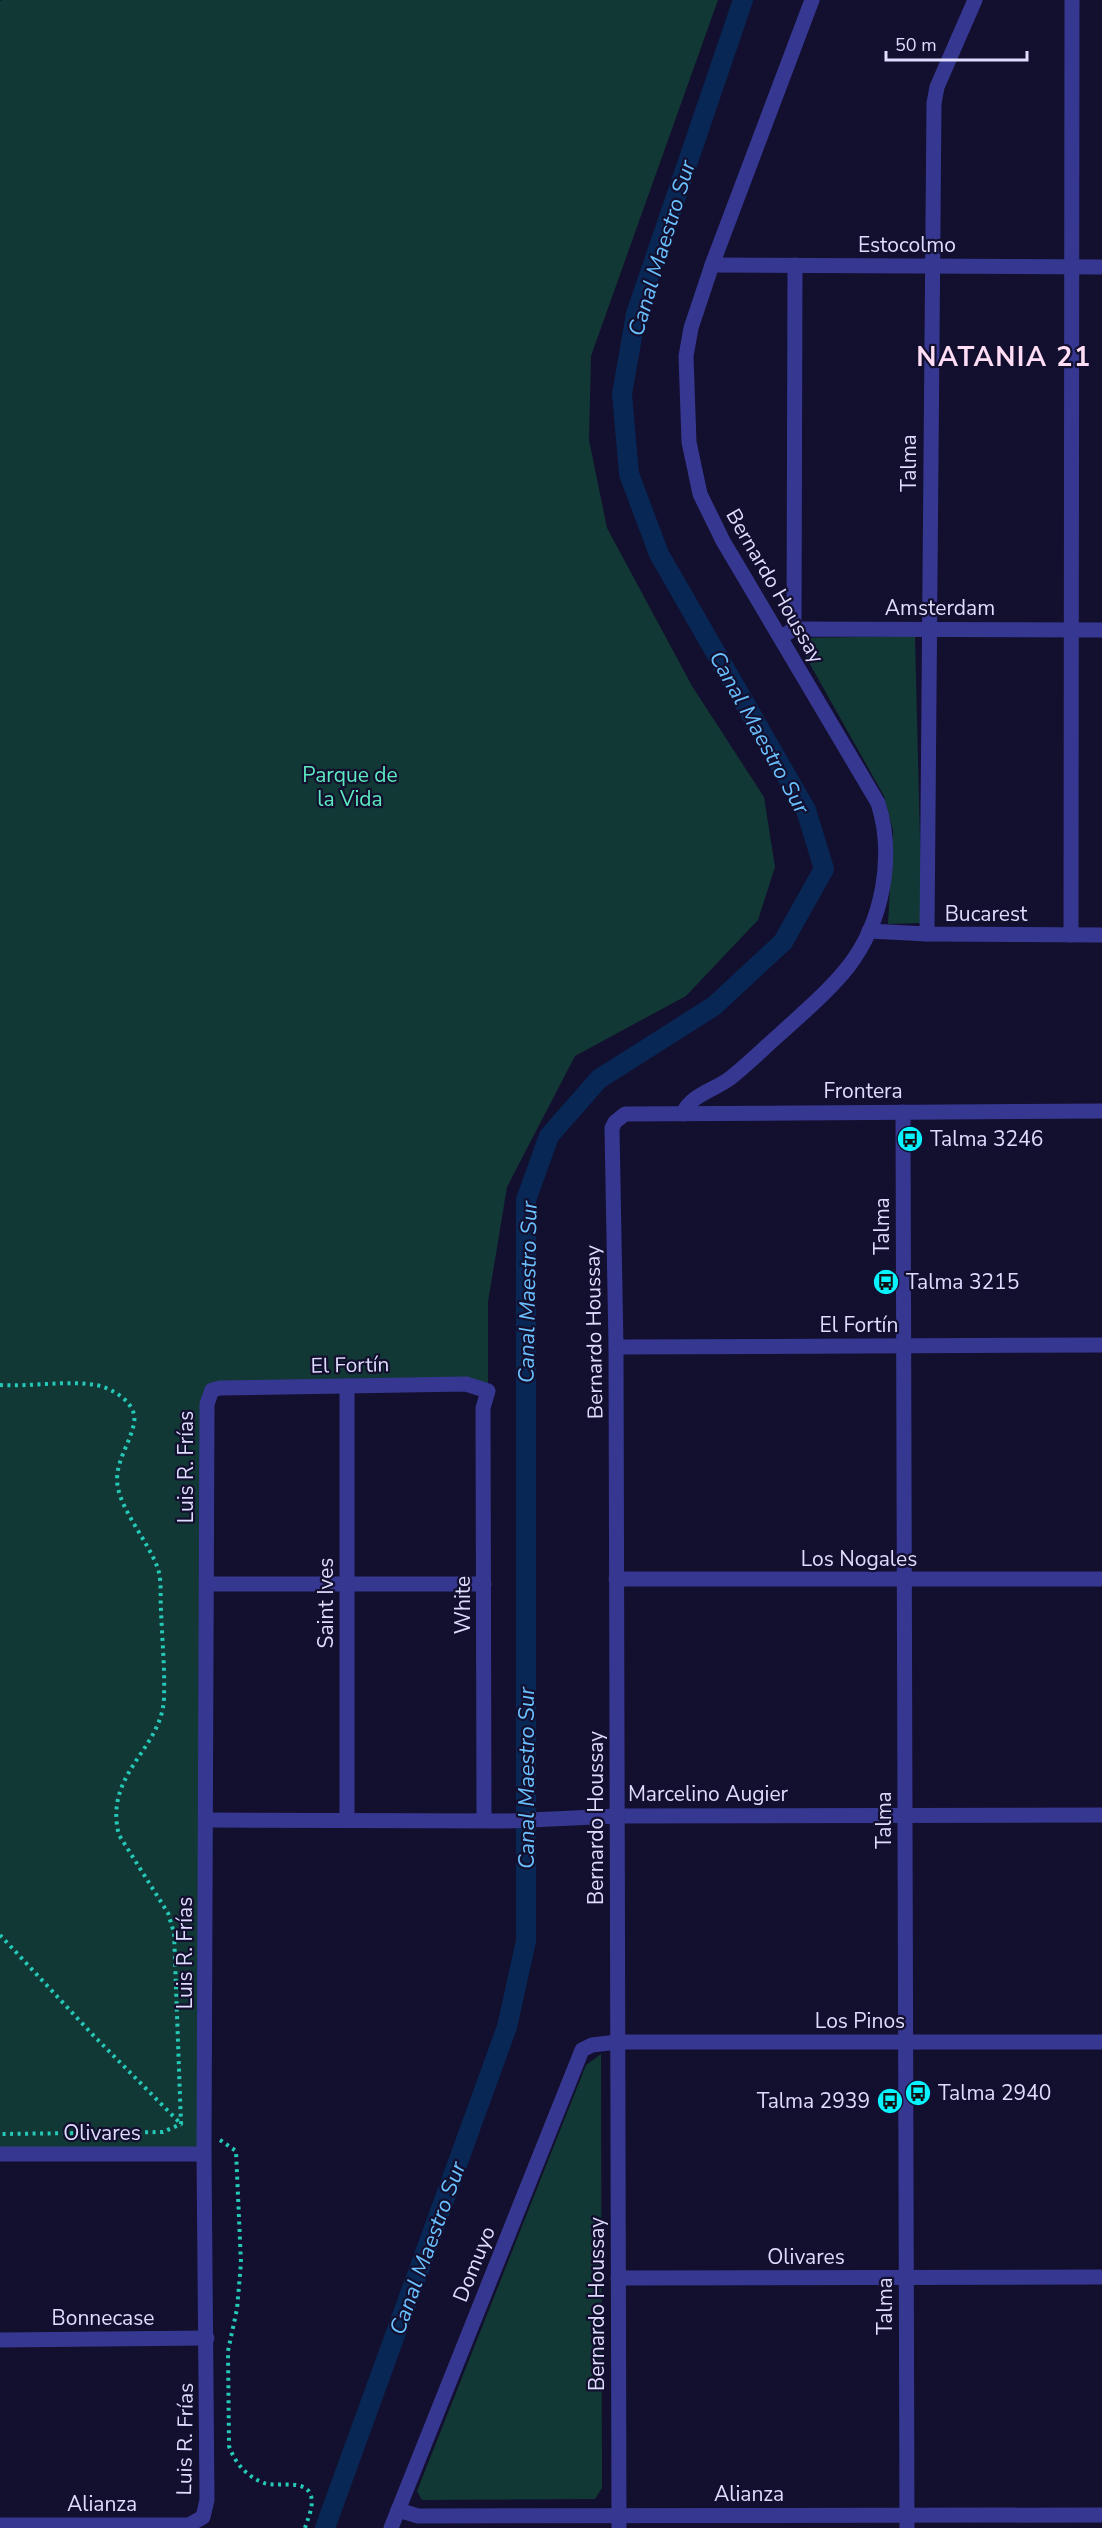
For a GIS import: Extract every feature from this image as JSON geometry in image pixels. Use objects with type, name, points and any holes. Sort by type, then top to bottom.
[{"type":"street","name":"Bernardo Houssay","points":[[683,1113],[686,1104],[730,1078],[817,1000],[848,966],[869,931],[886,877],[887,845],[878,803],[723,541],[700,495],[689,442],[686,356],[691,328],[712,265],[812,0]]},
{"type":"street","name":"Talma","points":[[927,934],[934,103],[937,87],[975,0]]},
{"type":"street","points":[[1071,935],[1072,0]]},
{"type":"street","name":"Estocolmo","points":[[712,265],[1102,267]]},
{"type":"street","points":[[780,638],[794,629],[795,265]]},
{"type":"street","name":"Amsterdam","points":[[794,629],[1102,630]]},
{"type":"street","name":"Bucarest","points":[[869,931],[927,934],[1102,935]]},
{"type":"street","name":"Frontera","points":[[625,1114],[1102,1111]]},
{"type":"street","name":"Talma","points":[[903,1112],[907,2522]]},
{"type":"street","name":"Bernardo Houssay","points":[[618,2522],[616,1347],[612,1128],[615,1122],[625,1114]]},
{"type":"street","name":"El Fortín","points":[[616,1347],[1102,1345]]},
{"type":"street","name":"El Fortín","points":[[212,1390],[220,1388],[466,1384],[488,1391]]},
{"type":"street","name":"Saint Ives","points":[[347,1386],[347,1820]]},
{"type":"street","name":"Luis R. Frías","points":[[202,2517],[207,2500],[204,2154],[207,1404],[212,1390]]},
{"type":"street","name":"White","points":[[484,1820],[483,1408],[488,1391]]},
{"type":"street","name":"Los Nogales","points":[[616,1579],[1102,1578]]},
{"type":"street","points":[[207,1584],[484,1584]]},
{"type":"street","name":"Marcelino Augier","points":[[207,1820],[506,1821],[617,1816],[1102,1815]]},
{"type":"street","name":"Los Pinos","points":[[617,2042],[1102,2042]]},
{"type":"street","name":"Domuyo","points":[[391,2528],[582,2050],[592,2045],[617,2042]]},
{"type":"street","name":"Olivares","points":[[0,2154],[204,2154]]},
{"type":"street","name":"Olivares","points":[[618,2278],[1102,2277]]},
{"type":"street","name":"Bonnecase","points":[[0,2340],[207,2338]]},
{"type":"street","name":"Alianza","points":[[398,2510],[418,2522],[907,2522],[1102,2515]]},
{"type":"street","name":"Alianza","points":[[0,2525],[189,2525],[202,2517]]},
{"type":"path","points":[[0,1385],[96,1385],[120,1395],[132,1408],[135,1420],[118,1467],[118,1488],[159,1572],[164,1699],[155,1728],[122,1786],[116,1802],[116,1821],[119,1834],[168,1912],[174,1934],[181,2124],[164,2132],[0,2134]]},
{"type":"green space","name":"Parque de la Vida","points":[[718,0],[591,356],[589,440],[607,528],[692,686],[764,797],[775,867],[758,920],[686,996],[575,1056],[507,1187],[488,1302],[488,1391],[212,1390],[204,2154],[0,2154],[0,1]]},
{"type":"green space","points":[[915,636],[922,923],[888,924],[893,831],[884,796],[802,650],[800,638]]},
{"type":"green space","points":[[601,2054],[602,2488],[595,2499],[422,2500],[417,2491],[586,2065]]},
{"type":"waterway","name":"Canal Maestro Sur","points":[[325,2528],[507,2027],[526,1941],[526,1200],[549,1136],[599,1079],[714,1006],[783,942],[824,869],[806,810],[659,554],[629,474],[622,394],[636,314],[743,0]]},
{"type":"place","name":"Talma 3246","points":[[910,1139]]},
{"type":"place","name":"Talma 3215","points":[[886,1282]]},
{"type":"place","name":"Talma 2940","points":[[918,2093]]},
{"type":"place","name":"Talma 2939","points":[[890,2101]]},
{"type":"district","name":"NATANIA 21","points":[[1004,357]]}]
